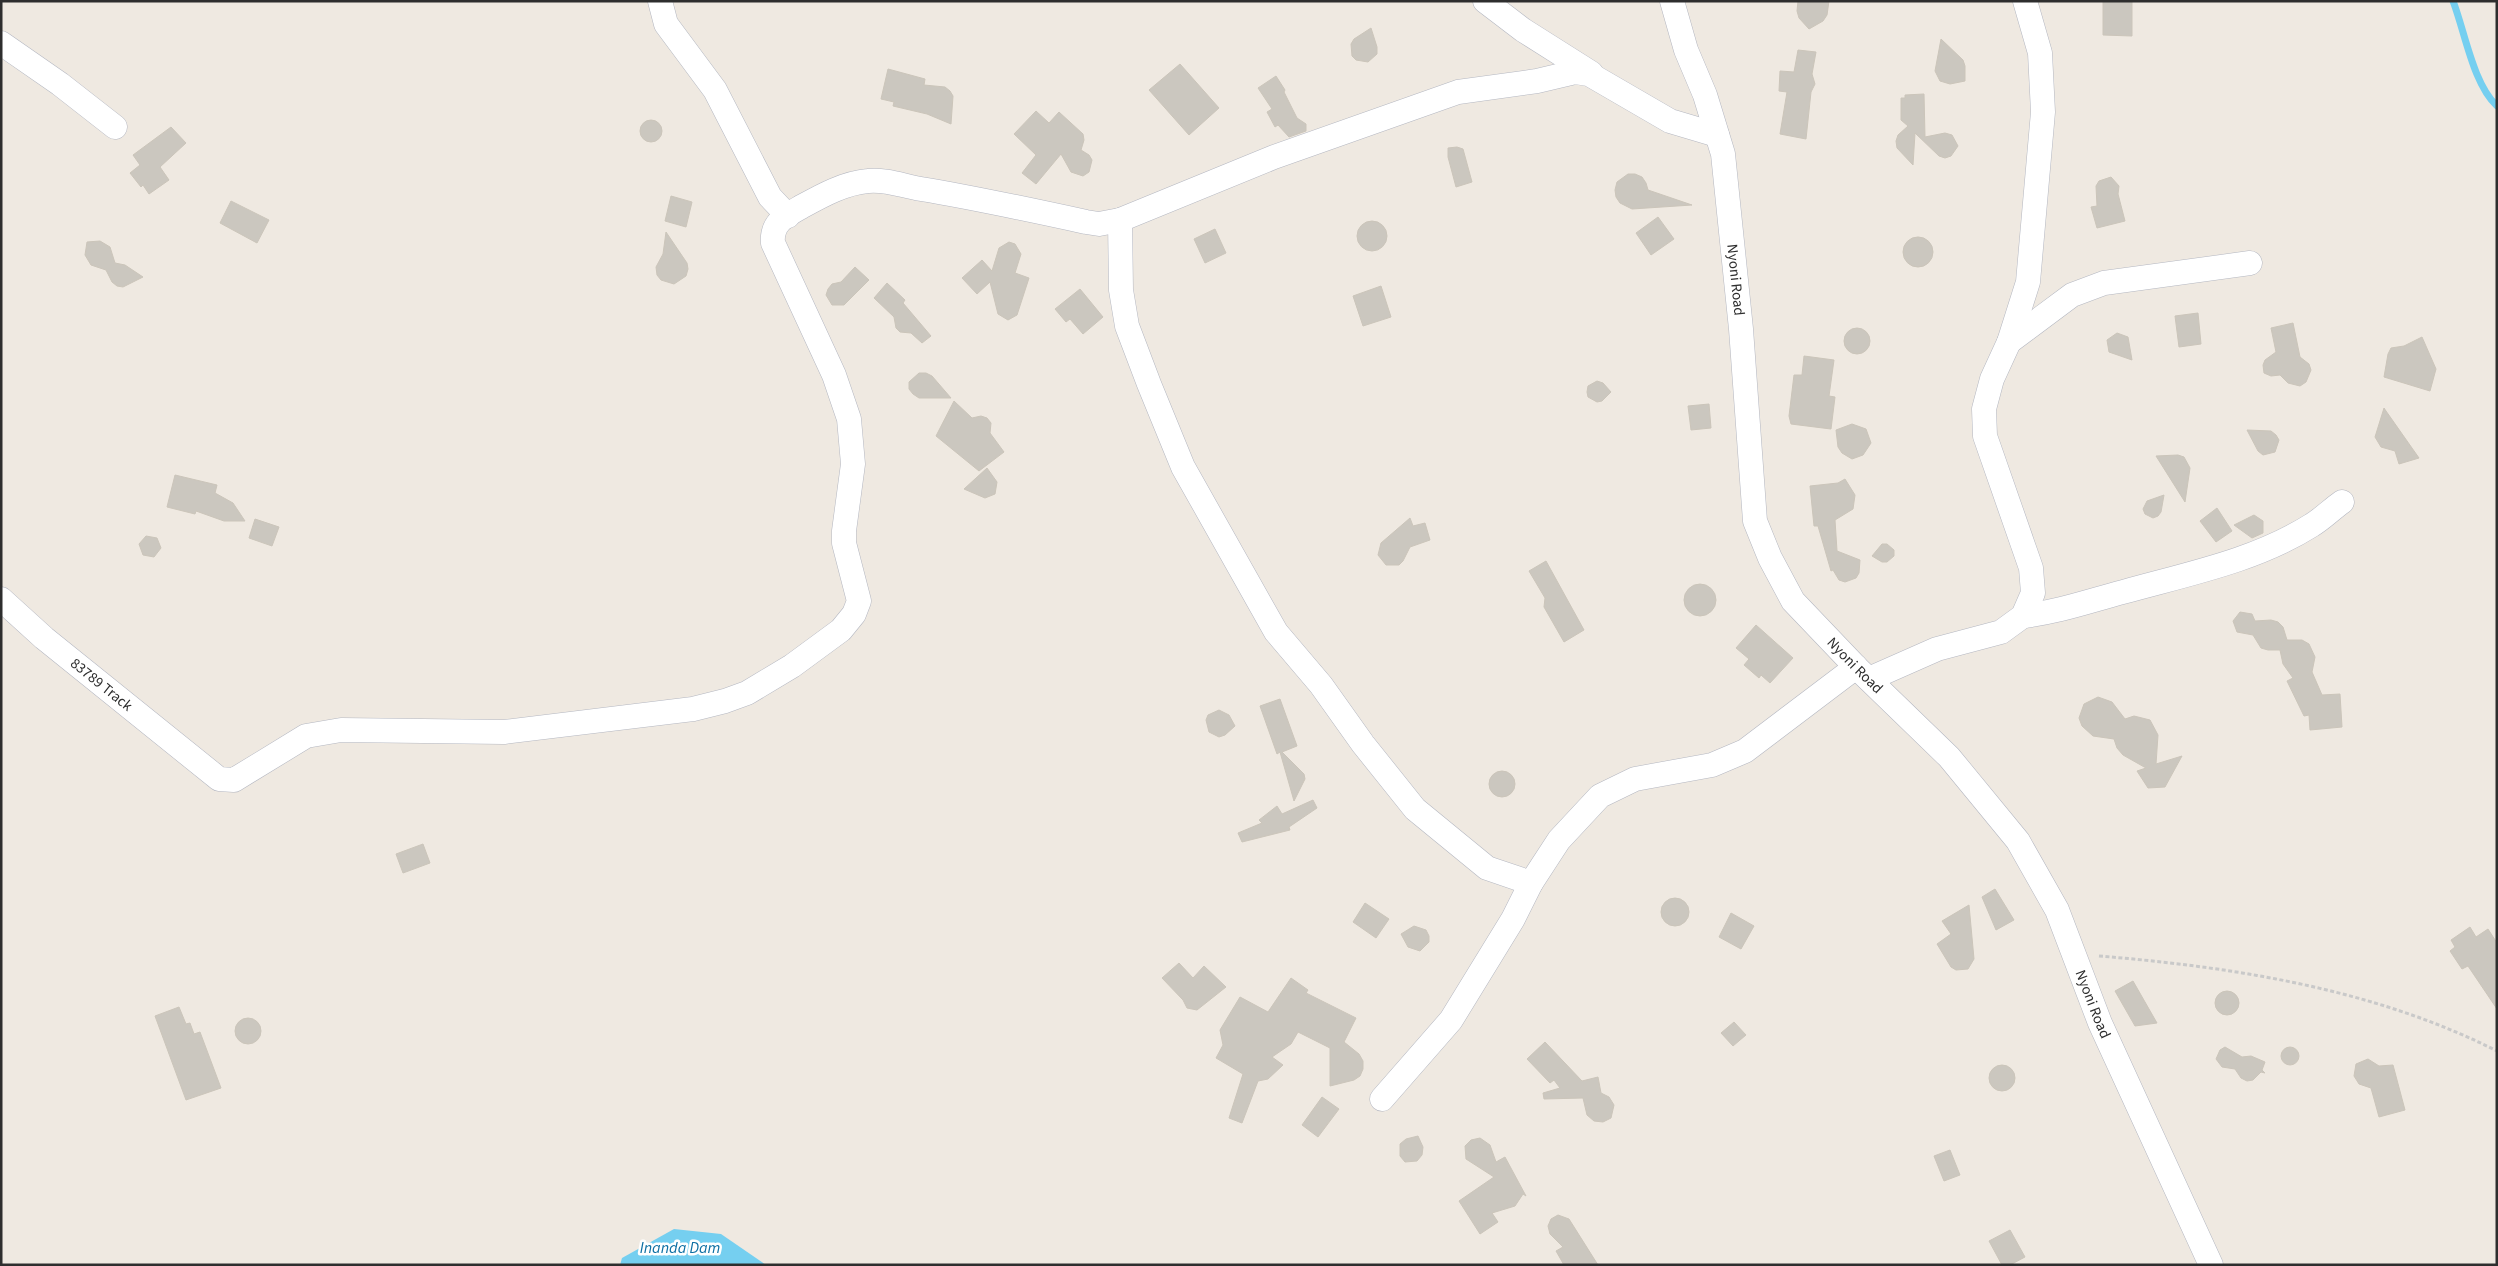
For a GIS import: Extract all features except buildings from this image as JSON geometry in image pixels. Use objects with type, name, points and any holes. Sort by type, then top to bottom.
[{"type":"street","points":[[660,1],[666,24],[715,90],[770,197],[788,216],[820,197],[853,183],[870,180],[888,181],[988,200],[1099,224],[1120,220],[1274,158],[1458,92],[1537,81],[1575,72],[1589,74],[1617,89]]},
{"type":"street","points":[[1485,1],[1523,30],[1670,121],[1717,135]]},
{"type":"street","name":"Nyoni Road","points":[[1672,1],[1686,50],[1705,95],[1723,154],[1729,201],[1755,521],[1770,558],[1793,602],[1950,757],[2018,841],[2057,910],[2100,1024],[2211,1265]]},
{"type":"street","points":[[2023,616],[2033,593],[2031,568],[1985,436],[1984,409],[1992,379],[2009,342],[2028,282],[2043,112],[2040,53],[2025,1]]},
{"type":"street","points":[[1,44],[60,84],[115,127]]},
{"type":"street","name":"83789 Track","points":[[1,599],[44,638],[140,714],[204,769],[219,779],[234,780],[306,736],[341,730],[504,732],[693,709],[725,702],[747,693],[792,666],[841,630],[854,614],[858,601],[844,543],[852,464],[852,439],[849,418],[834,375],[774,243],[774,229],[782,218],[788,216]]},
{"type":"street","points":[[1120,220],[1121,290],[1127,326],[1183,467],[1276,632],[1321,685],[1363,744],[1414,809],[1487,868],[1531,883]]},
{"type":"street","points":[[2009,342],[2072,295],[2104,282],[2250,263]]},
{"type":"street","points":[[1382,1100],[1451,1020],[1512,919],[1531,883],[1559,840],[1600,796],[1635,779],[1712,765],[1745,751],[1863,673],[1937,649],[2001,632],[2023,616],[2053,613],[2086,602],[2208,569],[2268,548],[2313,525],[2342,502]]},
{"type":"path","points":[[2074,953],[2178,962],[2275,978],[2356,998],[2430,1021],[2465,1035],[2497,1051]]},
{"type":"water","name":"Inanda Dam","points":[[674,1229],[721,1234],[766,1265],[620,1265],[622,1258]]},
{"type":"waterway","points":[[2453,1],[2470,57],[2482,85],[2497,106]]}]
